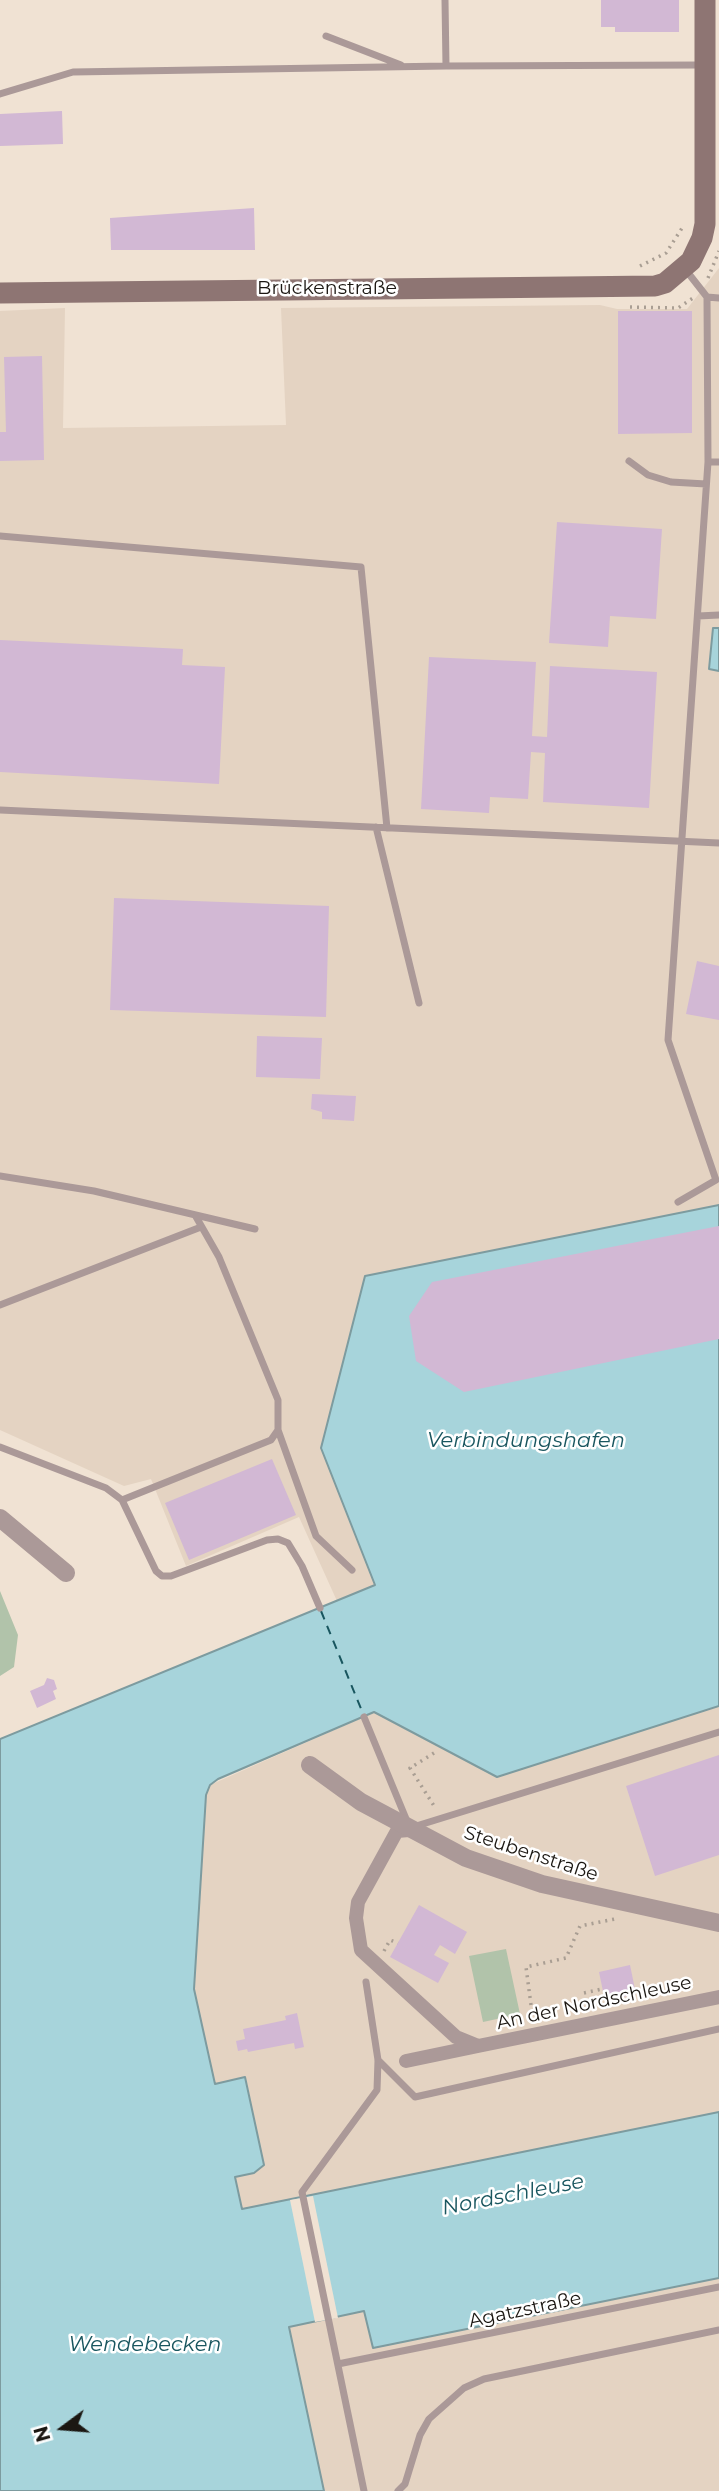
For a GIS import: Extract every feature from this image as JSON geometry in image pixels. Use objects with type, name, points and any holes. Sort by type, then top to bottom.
[{"type":"main road","points":[[685,269],[702,238],[712,198],[705,0]]},
{"type":"main road","name":"Brückenstraße","points":[[0,293],[655,286],[685,269]]},
{"type":"street","points":[[0,1518],[66,1573]]},
{"type":"street","name":"Steubenstraße","points":[[310,1765],[361,1802],[466,1858],[542,1884],[719,1923]]},
{"type":"street","name":"An der Nordschleuse","points":[[410,1830],[397,1831],[360,1895],[356,1918],[361,1950],[444,2027],[478,2046]]},
{"type":"street","name":"An der Nordschleuse","points":[[406,2061],[719,1997]]},
{"type":"lane","points":[[445,0],[446,66]]},
{"type":"lane","points":[[326,36],[405,67]]},
{"type":"lane","points":[[0,94],[73,72],[706,65]]},
{"type":"lane","points":[[678,1202],[718,1179],[668,1040],[708,462],[707,297],[685,269]]},
{"type":"lane","points":[[707,297],[719,298]]},
{"type":"lane","points":[[629,461],[648,475],[671,482],[706,484]]},
{"type":"lane","points":[[708,462],[719,462]]},
{"type":"lane","points":[[0,536],[361,568],[387,828]]},
{"type":"lane","points":[[698,616],[719,615]]},
{"type":"lane","points":[[0,810],[681,839],[719,843]]},
{"type":"lane","points":[[376,827],[419,1003]]},
{"type":"lane","points":[[0,1176],[94,1191],[255,1229]]},
{"type":"lane","points":[[195,1215],[219,1257],[278,1400],[278,1430],[316,1536],[352,1570]]},
{"type":"lane","points":[[0,1305],[201,1227]]},
{"type":"lane","points":[[122,1500],[271,1440],[278,1430]]},
{"type":"lane","points":[[0,1447],[106,1488],[122,1500],[156,1571],[162,1576],[171,1577],[267,1540],[278,1539],[288,1544],[296,1553],[320,1608]]},
{"type":"lane","points":[[364,1717],[400,1798],[410,1830],[417,1823],[719,1732]]},
{"type":"lane","points":[[363,2491],[302,2192],[377,2090],[378,2060],[366,1982]]},
{"type":"lane","points":[[378,2060],[415,2097],[719,2029]]},
{"type":"lane","name":"Agatzstraße","points":[[338,2364],[719,2287]]},
{"type":"lane","points":[[398,2491],[405,2484],[429,2419],[464,2388],[484,2379],[719,2330]]},
{"type":"path","points":[[629,269],[666,253],[675,243],[688,215]]},
{"type":"path","points":[[434,1753],[410,1768],[441,1816]]},
{"type":"path","points":[[531,2004],[526,1967],[566,1958],[580,1926],[624,1918]]},
{"type":"path","points":[[584,1993],[602,1989]]},
{"type":"shaded area","points":[[719,268],[719,1205],[365,1276],[321,1448],[375,1585],[337,1601],[299,1517],[186,1566],[151,1479],[124,1486],[0,1430],[0,311],[65,308],[63,428],[286,425],[281,308],[600,305],[617,309],[687,309]]},
{"type":"shaded area","points":[[719,1706],[719,2112],[242,2209],[235,2177],[254,2173],[264,2165],[246,2078],[215,2084],[194,1989],[206,1795],[210,1785],[375,1712],[497,1777]]},
{"type":"shaded area","points":[[719,2278],[719,2491],[324,2491],[289,2327],[364,2310],[373,2348]]},
{"type":"green space","points":[[0,1591],[18,1635],[14,1667],[0,1676]]},
{"type":"green space","points":[[506,1949],[520,2014],[483,2022],[469,1956]]},
{"type":"water","points":[[713,628],[719,628],[719,671],[709,669]]},
{"type":"water","points":[[719,1205],[719,1706],[497,1777],[374,1712],[218,1779],[210,1785],[206,1795],[194,1989],[215,2084],[245,2077],[264,2165],[254,2173],[235,2177],[242,2209],[719,2112],[719,2278],[373,2348],[364,2311],[289,2327],[324,2491],[0,2491],[0,1739],[375,1585],[321,1448],[365,1276]]},
{"type":"pier","points":[[313,2196],[338,2318],[315,2322],[290,2200]]},
{"type":"building","points":[[601,0],[679,0],[679,32],[615,32],[615,27],[601,27]]},
{"type":"building","points":[[62,111],[63,144],[0,146],[0,114]]},
{"type":"building","points":[[254,208],[255,250],[111,250],[110,218]]},
{"type":"building","points":[[618,311],[692,311],[692,433],[618,434]]},
{"type":"building","points":[[42,356],[44,460],[0,461],[0,432],[6,432],[4,357]]},
{"type":"building","points":[[557,522],[662,529],[656,619],[610,616],[608,647],[549,643]]},
{"type":"building","points":[[0,640],[183,649],[182,665],[225,667],[219,784],[0,772]]},
{"type":"building","points":[[429,657],[536,662],[532,736],[547,737],[550,666],[657,672],[649,808],[543,802],[545,753],[531,752],[528,799],[490,797],[489,813],[421,809]]},
{"type":"building","points":[[114,898],[329,906],[326,1017],[110,1010]]},
{"type":"building","points":[[697,961],[719,966],[719,1020],[686,1014]]},
{"type":"building","points":[[257,1036],[322,1038],[320,1079],[256,1077]]},
{"type":"building","points":[[312,1094],[356,1096],[354,1121],[322,1119],[322,1112],[311,1109]]},
{"type":"building","points":[[719,1226],[719,1339],[464,1392],[416,1361],[409,1316],[432,1282]]},
{"type":"building","points":[[272,1459],[296,1515],[189,1560],[165,1503]]},
{"type":"building","points":[[47,1678],[54,1680],[57,1689],[53,1691],[56,1699],[37,1708],[30,1691],[44,1685]]},
{"type":"building","points":[[719,1755],[719,1855],[655,1876],[626,1786]]},
{"type":"building","points":[[419,1905],[467,1932],[455,1954],[440,1945],[434,1955],[449,1963],[438,1983],[390,1957]]},
{"type":"building","points":[[630,1965],[636,1994],[605,2001],[599,1972]]},
{"type":"building","points":[[297,2013],[304,2047],[295,2049],[294,2043],[248,2052],[247,2049],[238,2051],[236,2041],[245,2039],[243,2029],[286,2020],[285,2016]]},
{"type":"ferry route","points":[[321,1611],[364,1716]]},
{"type":"water label","name":"Verbindungshafen","points":[[526,1441]]},
{"type":"water label","name":"Nordschleuse","points":[[513,2195]]},
{"type":"water label","name":"Wendebecken","points":[[145,2345]]}]
